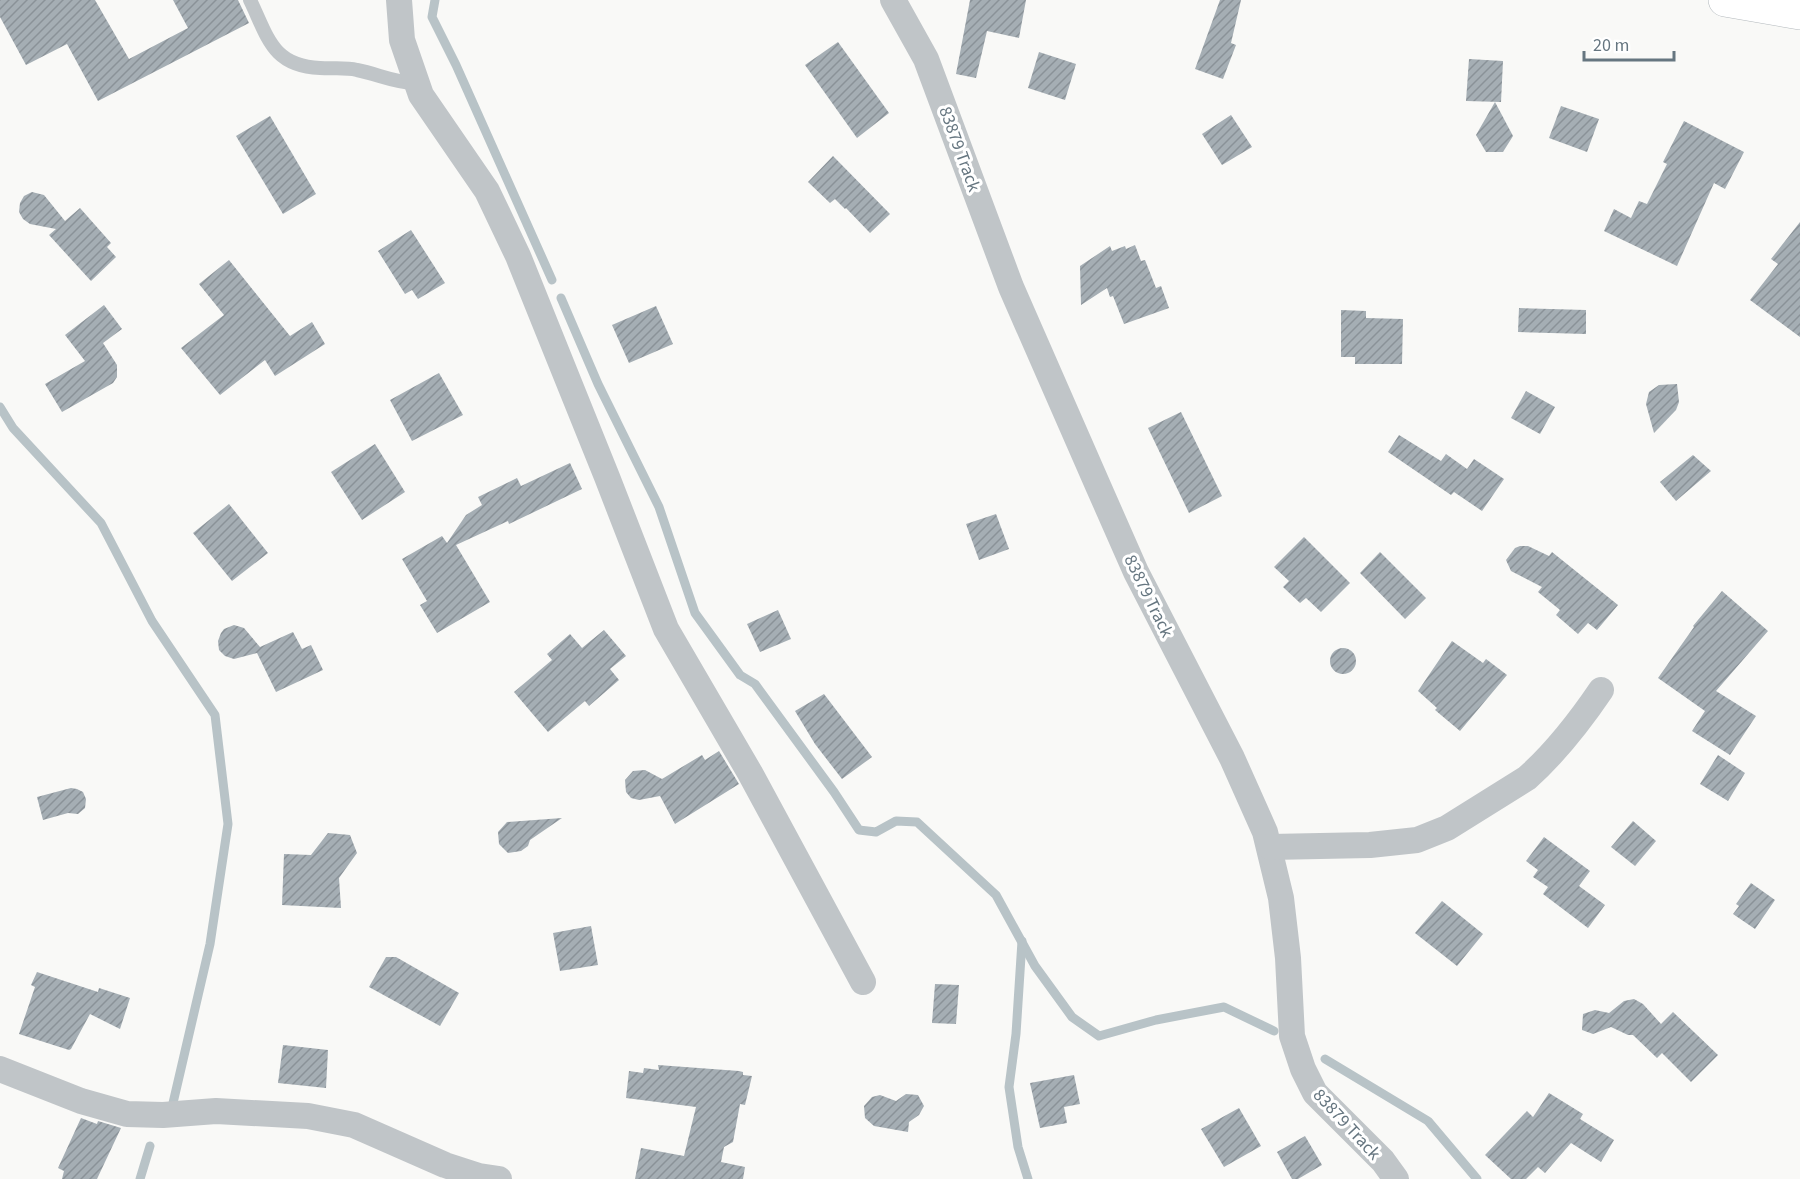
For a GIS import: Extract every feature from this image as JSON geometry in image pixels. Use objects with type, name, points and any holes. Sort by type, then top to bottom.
[{"type":"main road","points":[[1735,1],[1800,13]]},
{"type":"street","points":[[399,0],[402,40],[421,95],[486,191],[518,256],[666,629],[750,773],[863,982]]},
{"type":"street","name":"83879 Track","points":[[893,0],[926,59],[1011,287],[1098,488],[1136,572],[1237,768],[1270,847],[1281,898],[1288,958],[1292,1036],[1296,1052],[1315,1093],[1383,1161],[1396,1179]]},
{"type":"street","points":[[1270,847],[1370,845],[1417,840],[1447,828],[1527,778],[1590,706],[1601,690]]},
{"type":"street","points":[[0,1069],[81,1101],[127,1114],[163,1115],[216,1111],[308,1116],[354,1125],[445,1165],[479,1176],[500,1179]]},
{"type":"lane","points":[[250,0],[271,44],[280,56],[292,63],[301,67],[358,70],[395,81],[416,83]]},
{"type":"building","points":[[0,0],[95,0],[129,59],[188,28],[173,0],[238,0],[249,23],[98,101],[67,44],[26,65],[0,17]]},
{"type":"building","points":[[970,0],[1026,0],[1019,38],[987,31],[976,78],[956,74]]},
{"type":"building","points":[[1220,0],[1241,0],[1231,43],[1236,45],[1223,79],[1195,69]]},
{"type":"building","points":[[838,42],[889,113],[857,138],[805,65]]},
{"type":"building","points":[[1039,52],[1076,64],[1065,100],[1028,88]]},
{"type":"building","points":[[1469,59],[1503,61],[1501,102],[1466,101]]},
{"type":"building","points":[[1495,102],[1513,136],[1503,152],[1486,152],[1476,135]]},
{"type":"building","points":[[1561,106],[1599,119],[1587,152],[1549,138]]},
{"type":"building","points":[[1231,115],[1252,147],[1222,165],[1202,134]]},
{"type":"building","points":[[270,116],[316,194],[283,214],[236,136]]},
{"type":"building","points":[[1684,121],[1744,152],[1725,189],[1714,183],[1677,266],[1604,231],[1614,209],[1631,218],[1639,201],[1647,204],[1667,164],[1663,162]]},
{"type":"building","points":[[833,156],[890,214],[870,233],[846,208],[835,199],[830,203],[808,182]]},
{"type":"building","points":[[32,192],[44,195],[65,221],[80,208],[111,243],[107,247],[116,257],[91,281],[49,235],[56,229],[30,224],[23,219],[19,212],[20,203],[24,196]]},
{"type":"building","points":[[1800,222],[1800,337],[1750,300],[1778,264],[1771,259]]},
{"type":"building","points":[[411,230],[445,283],[418,299],[412,290],[405,294],[378,251]]},
{"type":"building","points":[[1135,245],[1141,261],[1145,260],[1156,288],[1161,286],[1169,308],[1124,324],[1113,296],[1110,297],[1107,288],[1081,305],[1080,266],[1110,246],[1112,251]]},
{"type":"building","points":[[229,260],[290,336],[312,322],[325,344],[275,376],[265,360],[220,395],[181,348],[224,315],[199,284]]},
{"type":"building","points":[[104,305],[122,329],[103,343],[117,365],[117,377],[113,383],[62,412],[45,384],[85,361],[65,335]]},
{"type":"building","points":[[656,306],[673,344],[629,363],[612,325]]},
{"type":"building","points":[[1519,308],[1586,310],[1586,334],[1518,332]]},
{"type":"building","points":[[1341,310],[1366,311],[1366,318],[1403,319],[1402,364],[1355,364],[1355,357],[1341,357]]},
{"type":"building","points":[[439,373],[463,415],[412,441],[390,400]]},
{"type":"building","points":[[1677,384],[1679,402],[1676,410],[1654,433],[1646,404],[1649,392],[1659,385]]},
{"type":"building","points":[[1526,391],[1555,407],[1540,434],[1511,418]]},
{"type":"building","points":[[1181,412],[1222,496],[1189,513],[1148,428]]},
{"type":"building","points":[[1399,435],[1441,461],[1446,454],[1467,469],[1474,459],[1504,479],[1482,511],[1454,492],[1451,495],[1388,452]]},
{"type":"building","points":[[375,444],[405,492],[362,520],[331,472]]},
{"type":"building","points":[[1693,455],[1711,471],[1676,501],[1660,482]]},
{"type":"building","points":[[570,463],[582,489],[509,524],[508,521],[456,545],[490,602],[437,633],[420,605],[427,601],[402,559],[442,536],[447,543],[466,515],[482,505],[478,497],[517,478],[521,486]]},
{"type":"building","points":[[229,504],[268,553],[232,581],[193,533]]},
{"type":"building","points":[[996,514],[1009,549],[979,560],[966,524]]},
{"type":"building","points":[[1304,537],[1350,583],[1321,612],[1306,598],[1300,603],[1283,587],[1289,581],[1274,567]]},
{"type":"building","points":[[1528,546],[1549,556],[1552,552],[1618,605],[1597,630],[1588,623],[1578,634],[1556,615],[1560,610],[1538,592],[1542,587],[1511,571],[1506,560],[1515,548]]},
{"type":"building","points":[[1380,552],[1426,598],[1405,619],[1360,573]]},
{"type":"building","points":[[1722,591],[1768,631],[1716,691],[1756,716],[1730,755],[1692,731],[1705,711],[1658,678],[1693,626]]},
{"type":"building","points":[[778,610],[791,639],[760,652],[747,624]]},
{"type":"building","points":[[234,625],[244,628],[260,647],[293,632],[302,649],[311,645],[323,670],[276,692],[257,653],[234,659],[225,656],[219,650],[218,641],[221,633],[224,629]]},
{"type":"building","points":[[604,630],[626,656],[610,669],[619,680],[589,706],[585,701],[548,732],[514,692],[552,660],[547,654],[570,634],[582,648]]},
{"type":"building","points":[[1452,641],[1483,663],[1486,659],[1507,675],[1460,731],[1435,710],[1437,708],[1418,691]]},
{"type":"building","points":[[1343,648],[1352,652],[1356,661],[1352,670],[1343,674],[1334,670],[1330,661],[1334,652]]},
{"type":"building","points":[[824,694],[872,757],[842,779],[815,744],[795,711]]},
{"type":"building","points":[[719,751],[739,784],[675,824],[660,796],[639,800],[631,798],[626,792],[625,780],[633,771],[645,770],[662,779],[702,755],[705,760]]},
{"type":"building","points":[[1718,755],[1745,773],[1728,801],[1700,784]]},
{"type":"building","points":[[71,788],[83,792],[86,799],[85,808],[78,814],[68,813],[43,820],[37,797]]},
{"type":"building","points":[[562,818],[530,840],[528,846],[521,851],[508,853],[499,844],[498,832],[507,822]]},
{"type":"building","points":[[1633,821],[1656,841],[1635,866],[1611,847]]},
{"type":"building","points":[[328,833],[350,835],[357,853],[339,878],[341,908],[282,905],[284,854],[311,855]]},
{"type":"building","points":[[1544,837],[1590,871],[1579,886],[1605,905],[1588,928],[1543,894],[1548,887],[1533,877],[1538,870],[1526,861]]},
{"type":"building","points":[[1751,883],[1775,900],[1755,929],[1733,914],[1739,906],[1736,904]]},
{"type":"building","points":[[1442,901],[1483,934],[1457,966],[1415,933]]},
{"type":"building","points":[[591,926],[598,965],[560,971],[553,933]]},
{"type":"building","points":[[386,957],[396,957],[459,993],[440,1026],[369,987]]},
{"type":"building","points":[[37,972],[98,992],[99,988],[130,998],[120,1029],[90,1014],[69,1050],[19,1034],[35,987],[31,985]]},
{"type":"building","points":[[935,984],[959,985],[956,1024],[932,1023]]},
{"type":"building","points":[[1634,999],[1643,1004],[1661,1024],[1673,1012],[1718,1055],[1691,1082],[1662,1053],[1657,1058],[1633,1035],[1611,1027],[1593,1034],[1582,1030],[1583,1014],[1595,1010],[1609,1013],[1624,1001]]},
{"type":"building","points":[[283,1045],[328,1050],[326,1088],[278,1083]]},
{"type":"building","points":[[658,1065],[739,1071],[743,1072],[743,1075],[752,1076],[745,1105],[740,1104],[733,1142],[724,1147],[721,1162],[745,1167],[743,1179],[635,1179],[641,1148],[684,1156],[696,1107],[626,1098],[629,1071],[643,1073],[644,1068],[659,1070]]},
{"type":"building","points":[[1074,1075],[1080,1104],[1064,1107],[1067,1123],[1040,1128],[1030,1083]]},
{"type":"building","points":[[1549,1093],[1583,1114],[1580,1119],[1614,1140],[1601,1162],[1571,1143],[1545,1173],[1538,1167],[1526,1179],[1511,1179],[1485,1155],[1527,1111],[1533,1117]]},
{"type":"building","points":[[906,1094],[918,1095],[924,1106],[919,1115],[909,1122],[908,1132],[874,1126],[865,1118],[864,1106],[872,1097],[880,1095],[896,1101]]},
{"type":"building","points":[[1239,1108],[1261,1146],[1224,1167],[1201,1129]]},
{"type":"building","points":[[81,1118],[97,1124],[98,1121],[121,1128],[97,1179],[62,1179],[64,1171],[58,1168]]},
{"type":"building","points":[[1305,1136],[1322,1165],[1298,1179],[1292,1179],[1277,1152]]},
{"type":"waterway","points":[[435,0],[432,17],[456,65],[552,280]]},
{"type":"waterway","points":[[561,298],[598,384],[659,507],[695,613],[740,675],[755,684],[859,830],[876,832],[896,821],[917,822],[996,895],[1035,966],[1072,1017],[1099,1036],[1156,1020],[1224,1007],[1274,1031]]},
{"type":"waterway","points":[[0,407],[13,428],[101,523],[152,621],[215,715],[228,824],[210,944],[173,1103]]},
{"type":"waterway","points":[[1022,941],[1016,1034],[1009,1087],[1018,1147],[1028,1179]]},
{"type":"waterway","points":[[1325,1059],[1428,1121],[1477,1179]]},
{"type":"waterway","points":[[140,1179],[150,1146]]}]
